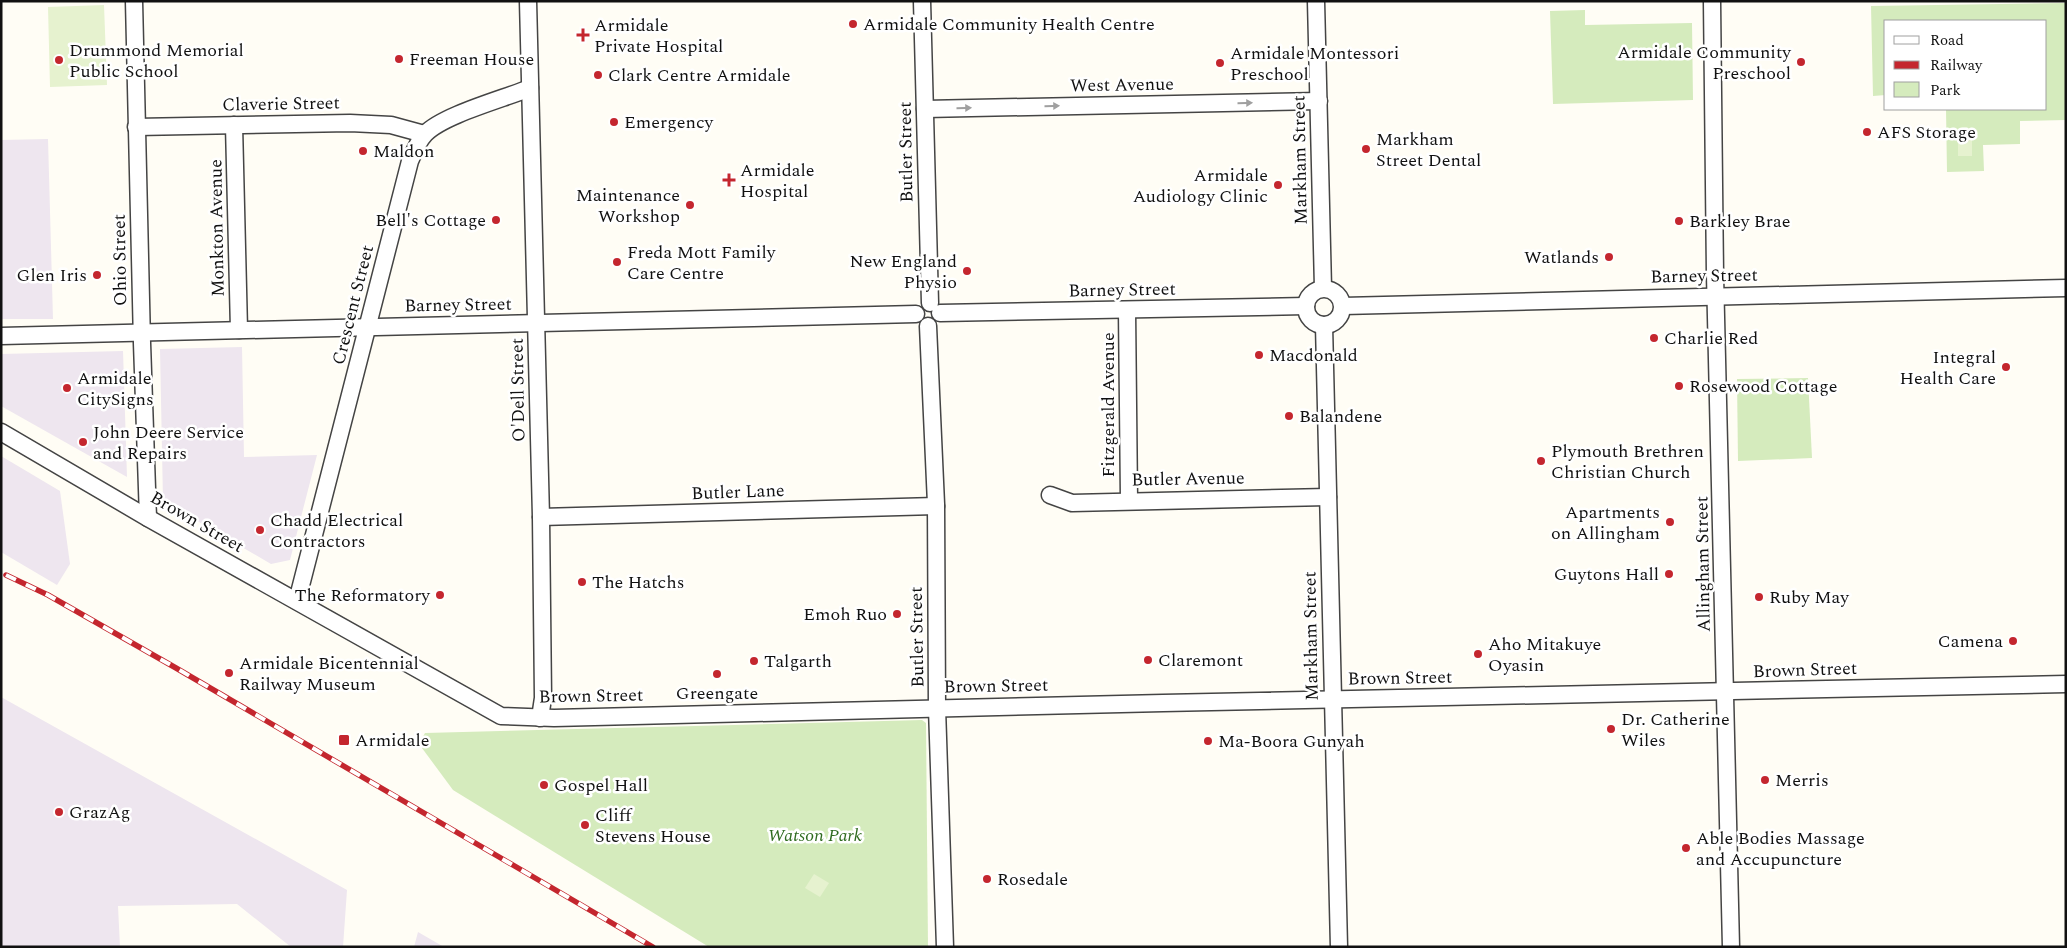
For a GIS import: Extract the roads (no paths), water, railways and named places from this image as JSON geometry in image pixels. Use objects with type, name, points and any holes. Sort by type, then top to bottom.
[{"type":"street","name":"Ohio Street","points":[[134,1],[141,332],[148,518]]},
{"type":"street","name":"O'Dell Street","points":[[528,1],[541,517],[543,698],[540,718]]},
{"type":"street","name":"Butler Street","points":[[922,1],[925,109],[935,308]]},
{"type":"street","name":"Markham Street","points":[[1316,1],[1323,288]]},
{"type":"street","name":"Allingham Street","points":[[1712,1],[1716,296],[1731,947]]},
{"type":"street","name":"Crescent Street","points":[[296,601],[410,161],[415,148],[424,134],[440,122],[530,88]]},
{"type":"street","name":"West Avenue","points":[[925,109],[1319,101]]},
{"type":"street","name":"Claverie Street","points":[[136,127],[350,123],[391,124],[424,134]]},
{"type":"street","name":"Monkton Avenue","points":[[234,125],[239,330]]},
{"type":"street","points":[[1323,288],[1337,293],[1343,306],[1342,314],[1338,320],[1324,325],[1317,324],[1311,320],[1306,306],[1311,294],[1323,288]]},
{"type":"street","name":"Barney Street","points":[[1343,306],[2066,288]]},
{"type":"street","points":[[923,304],[935,308],[938,322],[928,326],[923,325],[918,321],[916,314],[918,308],[923,304]]},
{"type":"street","name":"Barney Street","points":[[935,308],[1127,310],[1306,306]]},
{"type":"street","name":"Fitzgerald Avenue","points":[[1127,310],[1129,500]]},
{"type":"street","name":"Barney Street","points":[[1,336],[916,314]]},
{"type":"street","name":"Markham Street","points":[[1324,325],[1339,947]]},
{"type":"street","name":"Butler Street","points":[[928,326],[936,506],[938,708],[945,947]]},
{"type":"street","name":"Brown Street","points":[[1,432],[148,518],[502,716],[540,718],[2066,684]]},
{"type":"street","name":"Butler Avenue","points":[[1050,495],[1072,503],[1129,500],[1328,497]]},
{"type":"street","name":"Butler Lane","points":[[541,517],[936,506]]},
{"type":"railway","points":[[6,575],[48,595],[176,668],[653,947]]},
{"type":"place","name":"Armidale Community Health Centre","points":[[853,24]]},
{"type":"place","name":"Armidale Private Hospital","points":[[583,35]]},
{"type":"place","name":"Freeman House","points":[[399,59]]},
{"type":"place","name":"Drummond Memorial Public School","points":[[59,60]]},
{"type":"place","name":"Armidale Community Preschool","points":[[1801,62]]},
{"type":"place","name":"Armidale Montessori Preschool","points":[[1220,63]]},
{"type":"place","name":"Clark Centre Armidale","points":[[598,75]]},
{"type":"place","name":"Emergency","points":[[614,122]]},
{"type":"place","name":"AFS Storage","points":[[1867,132]]},
{"type":"place","name":"Markham Street Dental","points":[[1366,149]]},
{"type":"place","name":"Maldon","points":[[363,151]]},
{"type":"place","name":"Armidale Hospital","points":[[729,180]]},
{"type":"place","name":"Armidale Audiology Clinic","points":[[1278,185]]},
{"type":"place","name":"Maintenance Workshop","points":[[690,205]]},
{"type":"place","name":"Bell's Cottage","points":[[496,220]]},
{"type":"place","name":"Barkley Brae","points":[[1679,221]]},
{"type":"place","name":"Watlands","points":[[1609,257]]},
{"type":"place","name":"Freda Mott Family Care Centre","points":[[617,262]]},
{"type":"place","name":"New England Physio","points":[[967,271]]},
{"type":"place","name":"Glen Iris","points":[[97,275]]},
{"type":"place","name":"Charlie Red","points":[[1654,338]]},
{"type":"place","name":"Macdonald","points":[[1259,355]]},
{"type":"place","name":"Integral Health Care","points":[[2006,367]]},
{"type":"place","name":"Rosewood Cottage","points":[[1679,386]]},
{"type":"place","name":"Armidale CitySigns","points":[[67,388]]},
{"type":"place","name":"Balandene","points":[[1289,416]]},
{"type":"place","name":"John Deere Service and Repairs","points":[[83,442]]},
{"type":"place","name":"Plymouth Brethren Christian Church","points":[[1541,461]]},
{"type":"place","name":"Apartments on Allingham","points":[[1670,522]]},
{"type":"place","name":"Chadd Electrical Contractors","points":[[260,530]]},
{"type":"place","name":"Guytons Hall","points":[[1669,574]]},
{"type":"place","name":"The Hatchs","points":[[582,582]]},
{"type":"place","name":"The Reformatory","points":[[440,595]]},
{"type":"place","name":"Ruby May","points":[[1759,597]]},
{"type":"place","name":"Emoh Ruo","points":[[897,614]]},
{"type":"place","name":"Camena","points":[[2013,641]]},
{"type":"place","name":"Aho Mitakuye Oyasin","points":[[1478,654]]},
{"type":"place","name":"Claremont","points":[[1148,660]]},
{"type":"place","name":"Talgarth","points":[[754,661]]},
{"type":"place","name":"Armidale Bicentennial Railway Museum","points":[[229,673]]},
{"type":"place","name":"Greengate","points":[[717,674]]},
{"type":"place","name":"Dr. Catherine Wiles","points":[[1611,729]]},
{"type":"place","name":"Armidale","points":[[344,740]]},
{"type":"place","name":"Ma-Boora Gunyah","points":[[1208,741]]},
{"type":"place","name":"Merris","points":[[1765,780]]},
{"type":"place","name":"Gospel Hall","points":[[544,785]]},
{"type":"place","name":"GrazAg","points":[[59,812]]},
{"type":"place","name":"Cliff Stevens House","points":[[585,825]]},
{"type":"place","name":"Able Bodies Massage and Accupuncture","points":[[1686,848]]},
{"type":"place","name":"Rosedale","points":[[987,879]]},
{"type":"park label","name":"Watson Park","points":[[815,835]]}]
